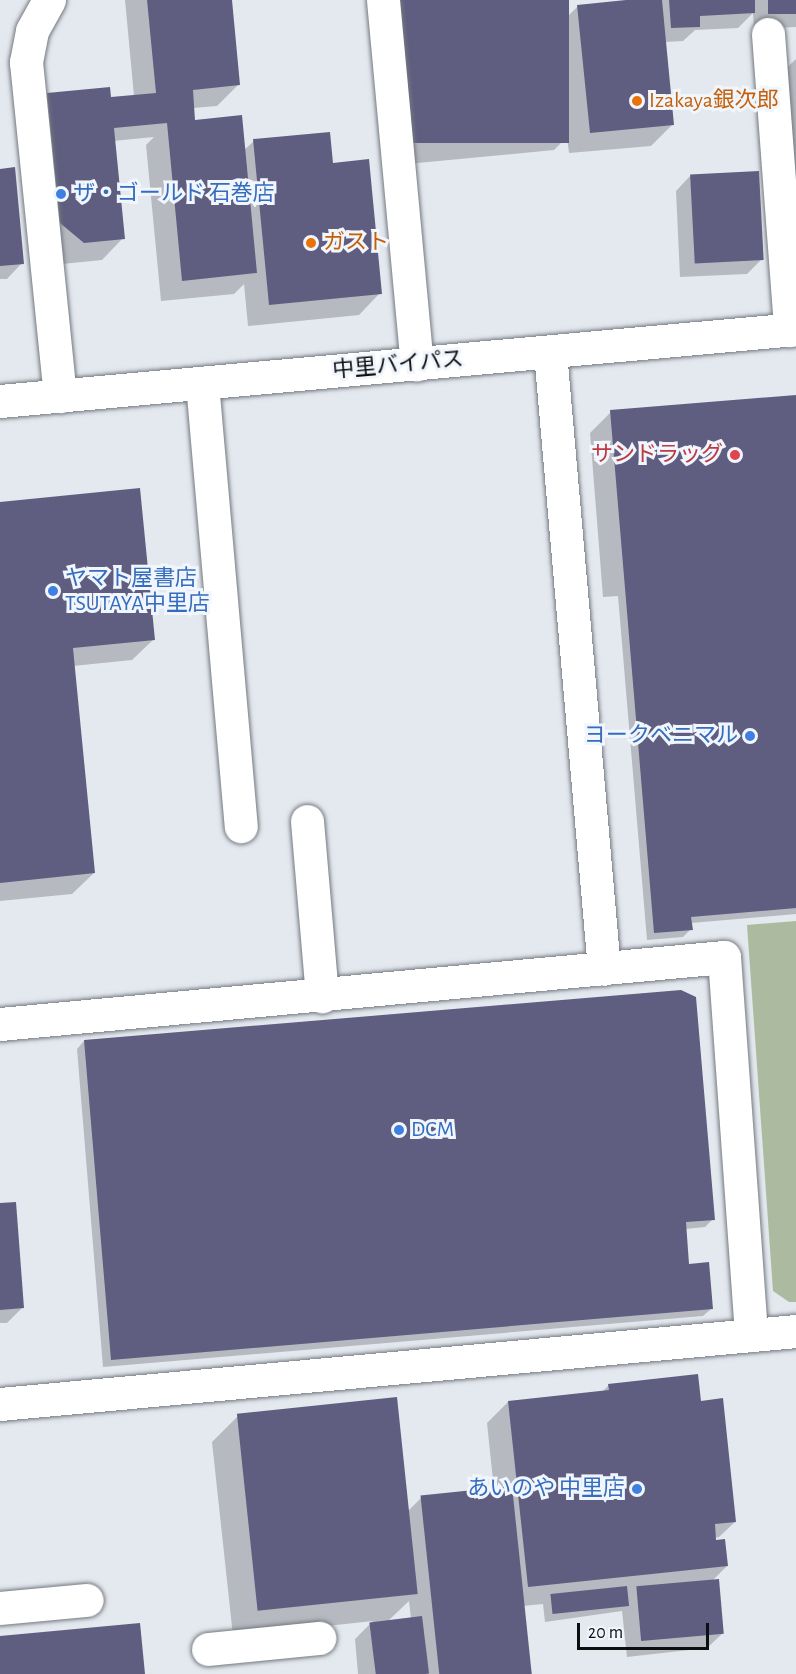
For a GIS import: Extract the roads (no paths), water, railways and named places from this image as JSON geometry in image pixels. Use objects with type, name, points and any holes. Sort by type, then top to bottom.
[{"type":"street","points":[[49,0],[32,31],[26,62],[60,396]]},
{"type":"street","points":[[383,0],[417,364]]},
{"type":"street","points":[[768,34],[793,330]]},
{"type":"street","name":"中里バイパス","points":[[0,401],[793,330]]},
{"type":"street","points":[[550,352],[604,969]]},
{"type":"street","points":[[202,383],[241,826]]},
{"type":"street","points":[[307,821],[322,996]]},
{"type":"street","points":[[0,1024],[724,957],[751,1335]]},
{"type":"street","points":[[0,1404],[796,1331]]},
{"type":"street","points":[[0,1608],[87,1600]]},
{"type":"street","points":[[208,1649],[319,1638]]},
{"type":"place","name":"Izakaya銀次郎","points":[[637,101]]},
{"type":"place","name":"ザ・ゴールド 石巻店","points":[[61,194]]},
{"type":"place","name":"ガスト","points":[[311,243]]},
{"type":"place","name":"サンドラッグ","points":[[735,455]]},
{"type":"place","name":"ヤマト屋書店 TSUTAYA中里店","points":[[53,591]]},
{"type":"place","name":"ヨークベニマル","points":[[750,736]]},
{"type":"place","name":"DCM","points":[[399,1130]]},
{"type":"place","name":"あいのや 中里店","points":[[637,1489]]}]
